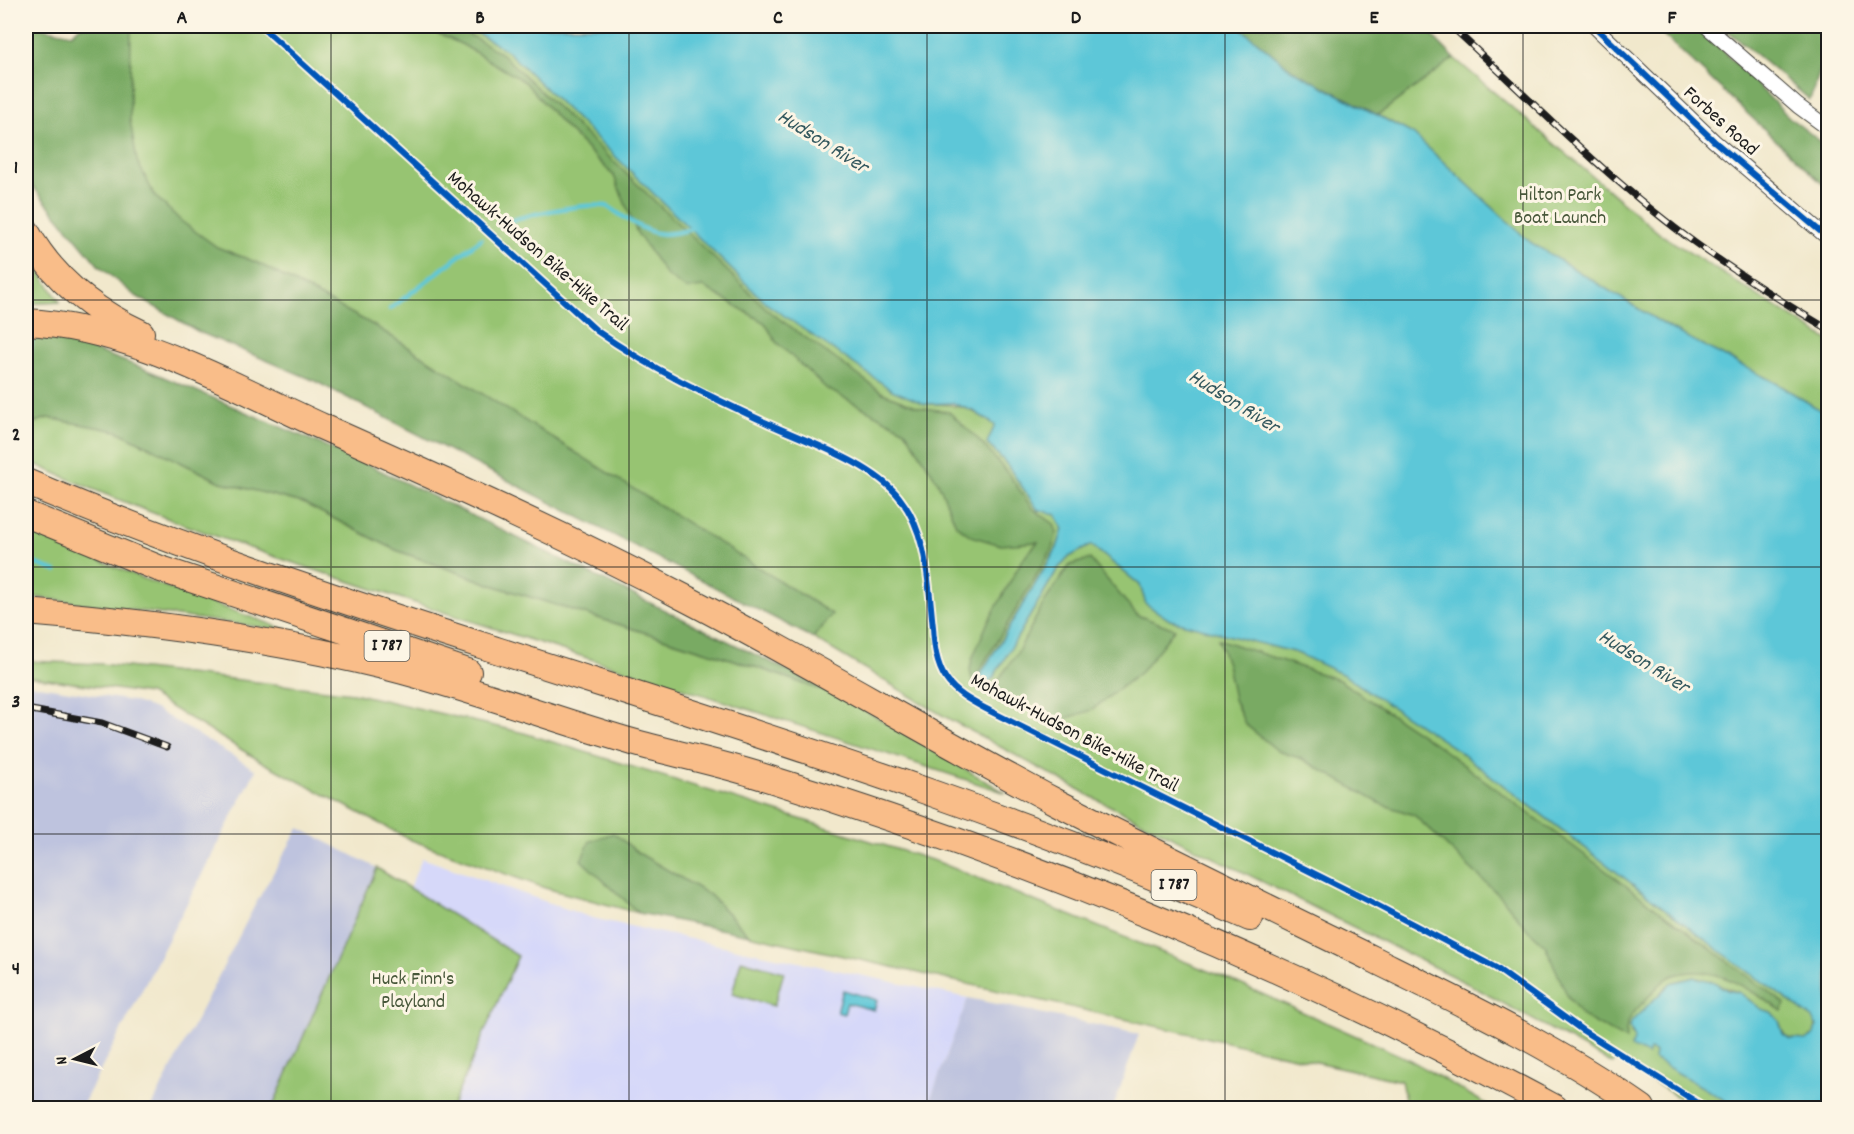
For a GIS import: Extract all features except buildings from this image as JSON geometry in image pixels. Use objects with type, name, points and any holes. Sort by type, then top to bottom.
[{"type":"highway","points":[[26,231],[54,270],[96,309],[132,330],[216,367],[289,412]]},
{"type":"highway","points":[[26,321],[78,328],[128,342],[289,412],[624,566],[1049,798],[1504,1026],[1606,1083],[1642,1108]]},
{"type":"highway","name":"I 787","points":[[26,482],[216,557],[887,778],[1100,854],[1323,951],[1628,1108]]},
{"type":"highway","name":"I 787","points":[[26,514],[158,568],[315,622],[638,727],[751,773],[980,849],[1152,915],[1331,994],[1555,1108]]},
{"type":"highway","points":[[26,612],[143,622],[384,666],[484,694],[636,743],[751,773]]},
{"type":"highway","points":[[26,623],[141,633],[208,634]]},
{"type":"highway","points":[[1502,1080],[1539,1108]]},
{"type":"street","name":"Forbes Road","points":[[1594,26],[1714,141],[1828,238]]},
{"type":"street","points":[[1706,26],[1798,106],[1828,128]]},
{"type":"shaded area","points":[[26,684],[132,701],[155,709],[256,770],[81,1108],[26,1108]]},
{"type":"shaded area","points":[[299,828],[377,868],[272,1108],[151,1108],[256,903]]},
{"type":"shaded area","points":[[422,858],[592,918],[968,998],[927,1108],[317,1108]]},
{"type":"shaded area","points":[[968,998],[1139,1034],[1113,1108],[927,1108]]},
{"type":"green space","points":[[32,26],[72,34],[80,26],[131,26],[130,120],[137,161],[155,196],[181,221],[217,247],[258,263],[375,326],[832,614],[813,638],[313,380],[199,332],[134,295],[99,266],[29,182],[26,163],[26,51]]},
{"type":"green space","points":[[126,26],[465,26],[506,50],[767,304],[925,404],[962,407],[995,425],[987,444],[1005,462],[1038,510],[1056,513],[1063,529],[1057,547],[982,672],[993,678],[1057,570],[1067,558],[1091,545],[1140,585],[1146,604],[1170,620],[1297,653],[1344,674],[1456,749],[1720,951],[1811,1017],[1816,1023],[1815,1033],[1806,1040],[1790,1039],[1784,1034],[1779,1021],[1771,1012],[1761,1009],[1740,993],[1695,977],[1671,983],[1642,1013],[1631,1033],[1647,1055],[1649,1050],[1655,1052],[1738,1108],[1695,1108],[1616,1058],[1613,1064],[1472,986],[1092,797],[942,715],[813,638],[826,621],[179,228],[131,170]]},
{"type":"green space","points":[[422,26],[455,26],[502,54],[770,312],[883,393],[919,407],[949,412],[977,438],[1007,472],[1032,508],[1054,524],[1057,533],[1051,551],[978,673],[979,682],[993,687],[1016,655],[1045,601],[1070,565],[1090,559],[1137,615],[1175,629],[1141,672],[1092,710],[1055,722],[973,684],[970,670],[972,659],[987,624],[1022,560],[1038,542],[1001,545],[971,536],[956,525],[938,482],[905,430],[827,389],[776,342],[765,323],[704,287],[686,289],[666,275],[637,233],[614,176],[564,126],[525,82],[463,45]]},
{"type":"green space","points":[[1238,26],[1423,26],[1454,58],[1378,115],[1292,70]]},
{"type":"green space","points":[[1654,26],[1698,26],[1790,118],[1828,147],[1828,189]]},
{"type":"green space","points":[[1722,26],[1828,26],[1828,66],[1821,68],[1810,100]]},
{"type":"green space","name":"Hilton Park Boat Launch","points":[[1454,58],[1660,234],[1828,340],[1828,415],[1778,384],[1673,330],[1530,242],[1413,134],[1378,115]]},
{"type":"green space","points":[[26,251],[60,302],[26,304]]},
{"type":"green space","points":[[26,337],[62,338],[145,369],[363,462],[844,698],[750,665],[501,588],[396,550],[303,503],[221,482],[117,431],[48,418],[26,425]]},
{"type":"green space","points":[[48,418],[117,431],[221,482],[303,503],[396,550],[501,588],[750,665],[844,698],[1006,793],[446,613],[181,524],[129,504],[26,460],[26,425]]},
{"type":"green space","points":[[26,530],[147,580],[290,631],[26,596]]},
{"type":"green space","points":[[1218,639],[1339,680],[1433,742],[1785,1004],[1782,1011],[1730,980],[1702,972],[1687,972],[1665,980],[1637,1009],[1626,1028],[1626,1040],[1582,1016],[1567,995],[1545,945],[1527,929],[1503,899],[1414,815],[1381,804],[1302,759],[1278,751],[1245,724],[1234,699],[1227,664]]},
{"type":"green space","points":[[26,661],[101,664],[353,693],[524,733],[938,862],[1233,981],[1410,1060],[1493,1108],[1407,1108],[1401,1081],[749,935],[710,895],[640,854],[613,833],[582,860],[639,913],[545,888],[411,840],[262,762],[149,694],[26,676]]},
{"type":"green space","points":[[613,833],[640,854],[710,895],[749,935],[639,913],[581,860],[590,841]]},
{"type":"green space","name":"Huck Finn's Playland","points":[[377,868],[518,956],[451,1108],[272,1108]]},
{"type":"green space","points":[[741,960],[784,972],[774,1006],[732,994]]},
{"type":"water","name":"Hudson River","points":[[465,26],[1238,26],[1292,70],[1413,134],[1530,242],[1673,330],[1778,384],[1828,415],[1828,1108],[1738,1108],[1654,1059],[1655,1052],[1649,1050],[1647,1055],[1631,1047],[1635,1038],[1629,1027],[1633,1020],[1671,983],[1695,977],[1740,993],[1761,1009],[1771,1012],[1779,1021],[1783,1034],[1790,1039],[1806,1040],[1815,1034],[1817,1026],[1811,1017],[1720,951],[1456,749],[1344,675],[1297,653],[1170,620],[1146,604],[1140,585],[1091,545],[1067,558],[1057,570],[993,678],[988,682],[981,681],[982,672],[1057,548],[1063,529],[1056,514],[1038,510],[1005,462],[987,443],[995,425],[975,412],[953,403],[925,404],[892,390],[767,304],[506,50]]},
{"type":"water","points":[[843,990],[877,1000],[874,1010],[847,1003],[844,1014],[837,1012]]},
{"type":"waterway","points":[[500,225],[522,217],[582,206],[595,206],[608,207],[640,227],[655,233],[670,234],[691,229]]},
{"type":"waterway","points":[[390,309],[481,239]]},
{"type":"waterway","points":[[26,385],[31,341]]},
{"type":"waterway","points":[[26,560],[56,571]]},
{"type":"railway","points":[[1451,26],[1571,139],[1665,220],[1746,278],[1828,329]]},
{"type":"railway","points":[[26,709],[102,723],[167,747]]},
{"type":"cycle path","name":"Mohawk-Hudson Bike-Hike Trail","points":[[261,26],[597,331],[638,358],[681,381],[856,464],[887,485],[909,511],[916,526],[925,559],[938,661],[946,679],[960,694],[1367,900],[1496,968],[1582,1030],[1706,1108]]},
{"type":"cycle path","points":[[1594,26],[1714,141],[1828,238]]}]
